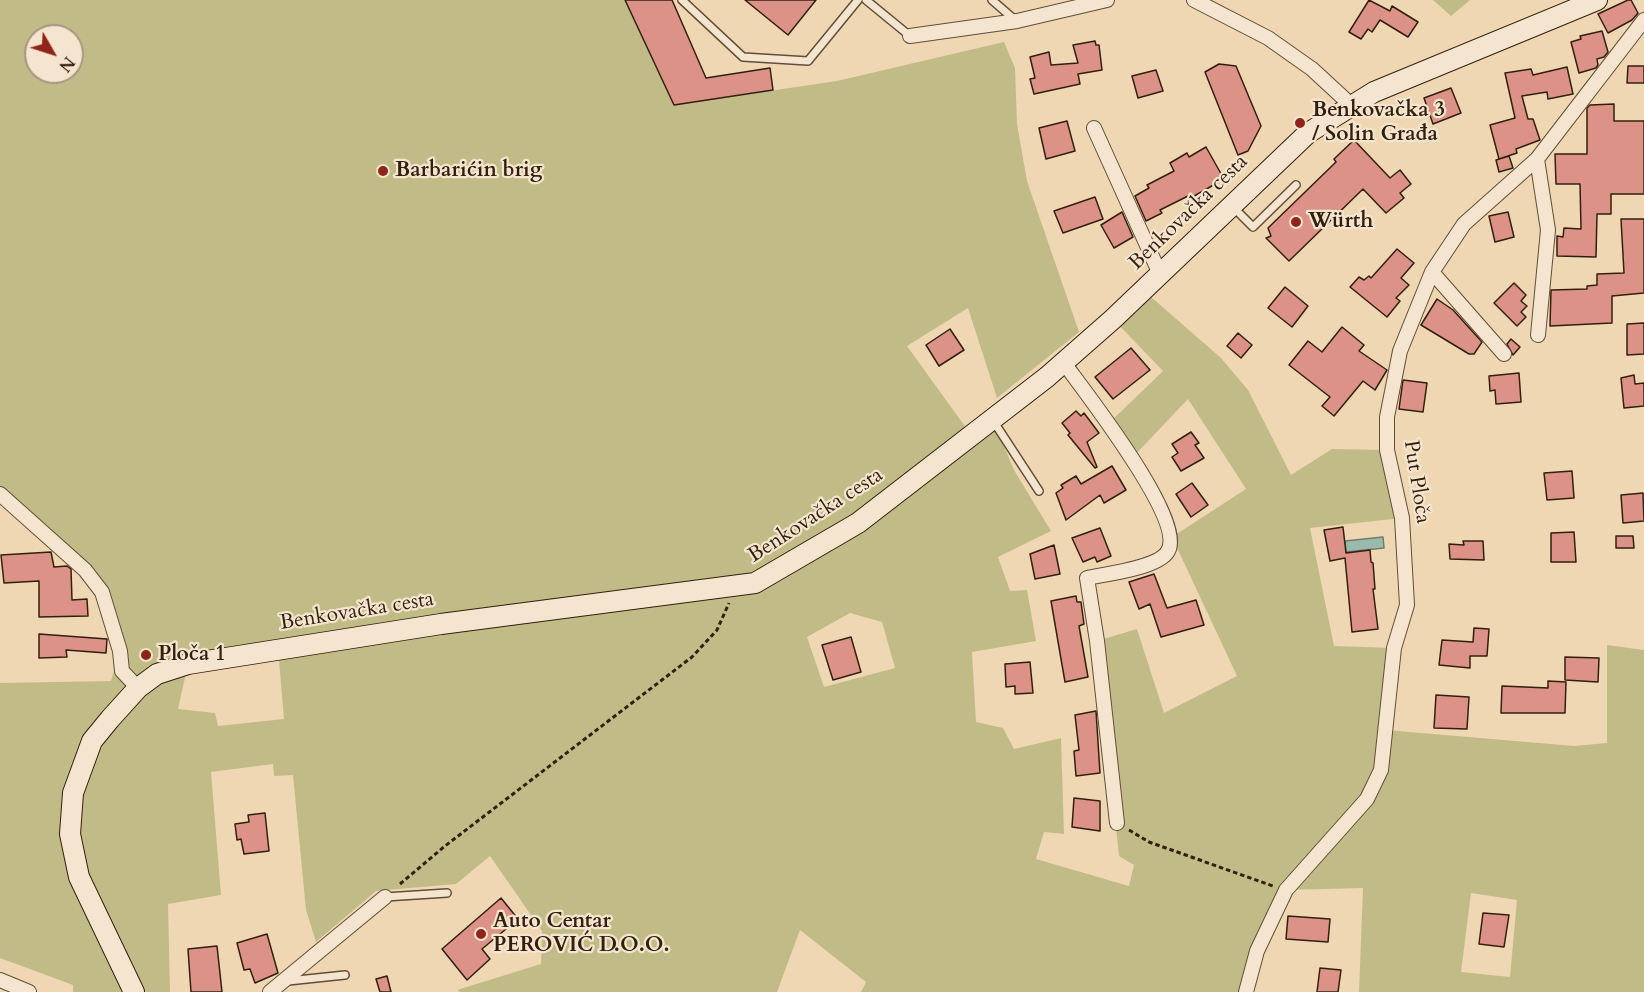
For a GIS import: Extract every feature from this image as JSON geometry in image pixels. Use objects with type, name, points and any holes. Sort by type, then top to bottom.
[{"type":"main road","name":"Benkovačka cesta","points":[[134,992],[79,877],[70,834],[73,793],[92,741],[138,688],[157,674],[188,664],[441,624],[755,583],[858,523],[1064,363],[1308,133],[1374,92],[1598,0]]},
{"type":"street","points":[[910,36],[1017,21],[1107,0]]},
{"type":"street","points":[[1194,0],[1268,38],[1312,69],[1351,105]]},
{"type":"street","name":"Put Ploča","points":[[1246,992],[1257,951],[1286,890],[1367,799],[1381,770],[1394,648],[1407,605],[1402,518],[1387,450],[1387,417],[1400,351],[1432,272],[1464,224],[1537,159],[1644,20]]},
{"type":"street","points":[[1094,128],[1160,274]]},
{"type":"street","points":[[1537,159],[1548,230],[1538,335]]},
{"type":"street","points":[[1432,272],[1504,354]]},
{"type":"street","points":[[1064,363],[1132,458],[1157,500],[1172,537],[1168,552],[1156,562],[1088,578],[1117,823]]},
{"type":"street","points":[[0,494],[85,570],[102,592],[120,651],[122,671],[138,688]]},
{"type":"street","points":[[270,992],[385,897]]},
{"type":"street","points":[[0,980],[29,992]]},
{"type":"lane","points":[[682,0],[743,57],[808,61],[858,0]]},
{"type":"lane","points":[[866,0],[910,36]]},
{"type":"lane","points":[[992,0],[1017,21]]},
{"type":"lane","points":[[1231,205],[1253,227],[1296,185]]},
{"type":"lane","points":[[993,420],[1039,491]]},
{"type":"lane","points":[[385,897],[447,893]]},
{"type":"lane","points":[[284,981],[345,975]]},
{"type":"path","points":[[385,897],[445,846],[692,657],[717,630],[728,612],[733,586]]},
{"type":"path","points":[[1117,823],[1149,842],[1286,890]]},
{"type":"shaded area","points":[[0,0],[625,0],[674,105],[837,81],[1004,42],[1015,68],[1017,124],[1027,181],[1079,332],[997,398],[968,308],[907,346],[972,436],[993,420],[1014,470],[1051,531],[998,557],[1010,591],[1027,590],[1036,641],[972,652],[976,722],[1003,728],[1014,749],[1061,738],[1064,834],[1044,832],[1036,859],[1129,886],[1134,865],[1119,856],[1097,641],[1137,629],[1164,713],[1237,676],[1172,537],[1246,489],[1188,399],[1132,458],[1108,424],[1163,371],[1113,319],[1143,290],[1221,358],[1248,390],[1291,475],[1332,449],[1387,450],[1402,518],[1310,528],[1334,646],[1394,648],[1386,730],[1574,746],[1607,743],[1607,645],[1644,650],[1644,992],[1359,992],[1363,888],[1286,890],[1246,992],[861,992],[866,982],[800,930],[777,992],[460,992],[457,990],[541,964],[542,931],[490,856],[456,884],[376,891],[316,942],[306,910],[293,775],[274,776],[273,764],[211,772],[221,895],[168,904],[170,992],[73,992],[73,985],[0,958],[0,683],[111,681],[120,651],[102,592],[0,494]],"holes":[[[850,613],[882,622],[895,668],[824,687],[807,637]],[[278,649],[284,719],[218,726],[215,713],[178,709],[188,664]],[[1471,893],[1517,900],[1510,977],[1461,972]]]},
{"type":"shaded area","points":[[1433,0],[1470,0],[1451,16]]},
{"type":"shaded area","points":[[1383,537],[1384,548],[1346,552],[1345,541]]},
{"type":"building","points":[[625,0],[672,0],[706,78],[770,68],[773,90],[674,105]]},
{"type":"building","points":[[745,0],[816,0],[788,35]]},
{"type":"building","points":[[1369,0],[1390,11],[1392,6],[1418,22],[1408,37],[1380,20],[1372,32],[1368,29],[1361,39],[1349,32]]},
{"type":"building","points":[[1631,0],[1638,13],[1632,20],[1608,33],[1598,14]]},
{"type":"building","points":[[1602,31],[1608,52],[1604,57],[1597,59],[1596,68],[1579,73],[1571,42],[1581,39],[1580,36]]},
{"type":"building","points":[[1095,41],[1096,45],[1099,45],[1102,70],[1078,74],[1080,84],[1034,94],[1030,79],[1035,78],[1030,57],[1049,52],[1051,65],[1078,63],[1073,45]]},
{"type":"building","points":[[1219,64],[1236,66],[1261,126],[1248,151],[1238,155],[1205,72]]},
{"type":"building","points":[[1628,66],[1644,66],[1644,83],[1627,83]]},
{"type":"building","points":[[1567,67],[1573,94],[1548,99],[1547,92],[1522,96],[1528,119],[1533,119],[1540,140],[1516,149],[1517,153],[1499,159],[1490,125],[1515,118],[1505,73],[1531,69],[1533,75]]},
{"type":"building","points":[[1156,70],[1163,91],[1138,98],[1132,76]]},
{"type":"building","points":[[1451,88],[1461,113],[1433,124],[1424,98]]},
{"type":"building","points":[[1614,104],[1614,121],[1644,121],[1644,194],[1611,194],[1611,214],[1597,214],[1596,257],[1557,256],[1557,236],[1563,237],[1564,228],[1581,229],[1580,184],[1556,184],[1555,154],[1587,154],[1587,108],[1590,105]]},
{"type":"building","points":[[1067,121],[1075,151],[1046,159],[1039,128]]},
{"type":"building","points":[[1354,140],[1390,178],[1400,170],[1411,184],[1400,193],[1404,198],[1386,213],[1363,189],[1289,261],[1266,238],[1271,236],[1268,228],[1336,162],[1334,159]]},
{"type":"building","points":[[1206,147],[1224,179],[1189,199],[1188,196],[1160,210],[1162,213],[1146,221],[1135,196],[1149,188],[1147,185],[1174,171],[1170,163],[1187,153],[1189,157]]},
{"type":"building","points":[[1509,156],[1513,168],[1499,172],[1496,160]]},
{"type":"building","points":[[1095,197],[1103,219],[1063,233],[1054,211]]},
{"type":"building","points":[[1122,212],[1133,237],[1114,248],[1101,225]]},
{"type":"building","points":[[1508,212],[1514,237],[1495,242],[1489,216]]},
{"type":"building","points":[[1621,219],[1644,219],[1644,293],[1612,296],[1612,323],[1550,326],[1551,290],[1587,289],[1587,286],[1597,285],[1597,274],[1624,273]]},
{"type":"building","points":[[1397,249],[1414,263],[1401,278],[1409,285],[1396,298],[1400,301],[1387,317],[1350,287],[1359,277],[1364,280],[1369,276],[1371,278]]},
{"type":"building","points":[[1514,283],[1526,295],[1521,301],[1527,306],[1521,312],[1526,317],[1517,326],[1494,303]]},
{"type":"building","points":[[1285,287],[1308,306],[1292,327],[1268,308]]},
{"type":"building","points":[[1437,299],[1453,310],[1482,342],[1474,354],[1469,354],[1421,325]]},
{"type":"building","points":[[1644,323],[1644,354],[1627,355],[1627,324]]},
{"type":"building","points":[[1342,327],[1364,345],[1359,351],[1387,370],[1375,390],[1363,381],[1334,416],[1322,406],[1330,397],[1289,365],[1308,341],[1322,352]]},
{"type":"building","points":[[950,329],[964,350],[939,366],[926,345]]},
{"type":"building","points":[[1238,333],[1252,345],[1241,358],[1227,346]]},
{"type":"building","points":[[1511,339],[1520,347],[1513,355],[1507,344]]},
{"type":"building","points":[[1131,348],[1150,370],[1113,399],[1095,377]]},
{"type":"building","points":[[1519,373],[1521,402],[1496,404],[1495,390],[1490,391],[1489,376]]},
{"type":"building","points":[[1634,375],[1635,384],[1644,383],[1644,406],[1624,408],[1621,378]]},
{"type":"building","points":[[1403,380],[1427,383],[1423,412],[1399,409]]},
{"type":"building","points":[[1076,411],[1081,416],[1084,413],[1099,433],[1087,442],[1097,467],[1095,468],[1068,435],[1070,433],[1062,423]]},
{"type":"building","points":[[1191,432],[1199,443],[1195,445],[1204,458],[1181,471],[1172,457],[1178,453],[1172,444]]},
{"type":"building","points":[[1112,466],[1126,490],[1104,503],[1100,495],[1066,520],[1056,493],[1063,488],[1061,485],[1076,476],[1081,484]]},
{"type":"building","points":[[1572,471],[1574,498],[1547,500],[1544,473]]},
{"type":"building","points":[[1192,483],[1208,505],[1191,517],[1176,494]]},
{"type":"building","points":[[1643,493],[1644,521],[1623,523],[1621,495]]},
{"type":"building","points":[[1343,527],[1346,553],[1370,550],[1378,629],[1352,632],[1345,558],[1330,561],[1324,530]]},
{"type":"building","points":[[1100,528],[1111,556],[1097,562],[1095,557],[1083,562],[1072,538]]},
{"type":"building","points":[[1574,532],[1576,562],[1551,562],[1551,533]]},
{"type":"building","points":[[1616,536],[1633,536],[1634,548],[1616,548]]},
{"type":"building","points":[[1463,541],[1483,541],[1484,560],[1450,559],[1449,544],[1464,545]]},
{"type":"building","points":[[1054,545],[1060,574],[1035,579],[1030,554]]},
{"type":"building","points":[[51,552],[54,567],[67,566],[71,569],[72,600],[87,599],[88,616],[39,617],[39,581],[4,583],[1,555]]},
{"type":"building","points":[[1154,574],[1167,608],[1196,600],[1204,625],[1161,637],[1150,604],[1139,609],[1129,582]]},
{"type":"building","points":[[1076,596],[1077,602],[1081,602],[1084,624],[1079,626],[1088,677],[1065,682],[1051,601]]},
{"type":"building","points":[[1474,628],[1489,629],[1487,656],[1470,656],[1470,668],[1439,665],[1442,640],[1473,642]]},
{"type":"building","points":[[39,634],[107,639],[106,653],[66,650],[67,657],[39,658]]},
{"type":"building","points":[[851,637],[861,672],[833,680],[822,645]]},
{"type":"building","points":[[1565,657],[1599,658],[1598,682],[1565,680]]},
{"type":"building","points":[[1030,662],[1033,693],[1015,694],[1015,686],[1006,687],[1005,664]]},
{"type":"building","points":[[1548,681],[1566,682],[1565,713],[1501,713],[1502,686],[1548,688]]},
{"type":"building","points":[[1436,695],[1469,697],[1467,729],[1434,728]]},
{"type":"building","points":[[1096,711],[1100,773],[1076,776],[1074,751],[1079,750],[1075,715]]},
{"type":"building","points":[[1074,798],[1100,801],[1100,831],[1072,827]]},
{"type":"building","points":[[265,813],[269,851],[244,854],[241,839],[237,840],[235,824],[249,822],[248,815]]},
{"type":"building","points":[[501,898],[518,919],[482,949],[490,959],[467,980],[442,949]]},
{"type":"building","points":[[1483,913],[1509,915],[1504,947],[1479,944]]},
{"type":"building","points":[[1288,916],[1330,919],[1328,942],[1286,939]]},
{"type":"building","points":[[267,934],[278,973],[255,983],[250,969],[244,970],[237,943]]},
{"type":"building","points":[[217,946],[222,992],[191,992],[188,949]]},
{"type":"building","points":[[1320,968],[1341,970],[1338,992],[1317,992]]},
{"type":"building","points":[[387,976],[391,992],[380,992],[376,979]]},
{"type":"place","name":"Benkovačka 3 / Solin Građa","points":[[1300,123]]},
{"type":"place","name":"Barbarićin brig","points":[[383,171]]},
{"type":"place","name":"Würth","points":[[1296,222]]},
{"type":"place","name":"Ploča 1","points":[[146,655]]},
{"type":"place","name":"Auto Centar PEROVIĆ D.O.O.","points":[[481,934]]}]
